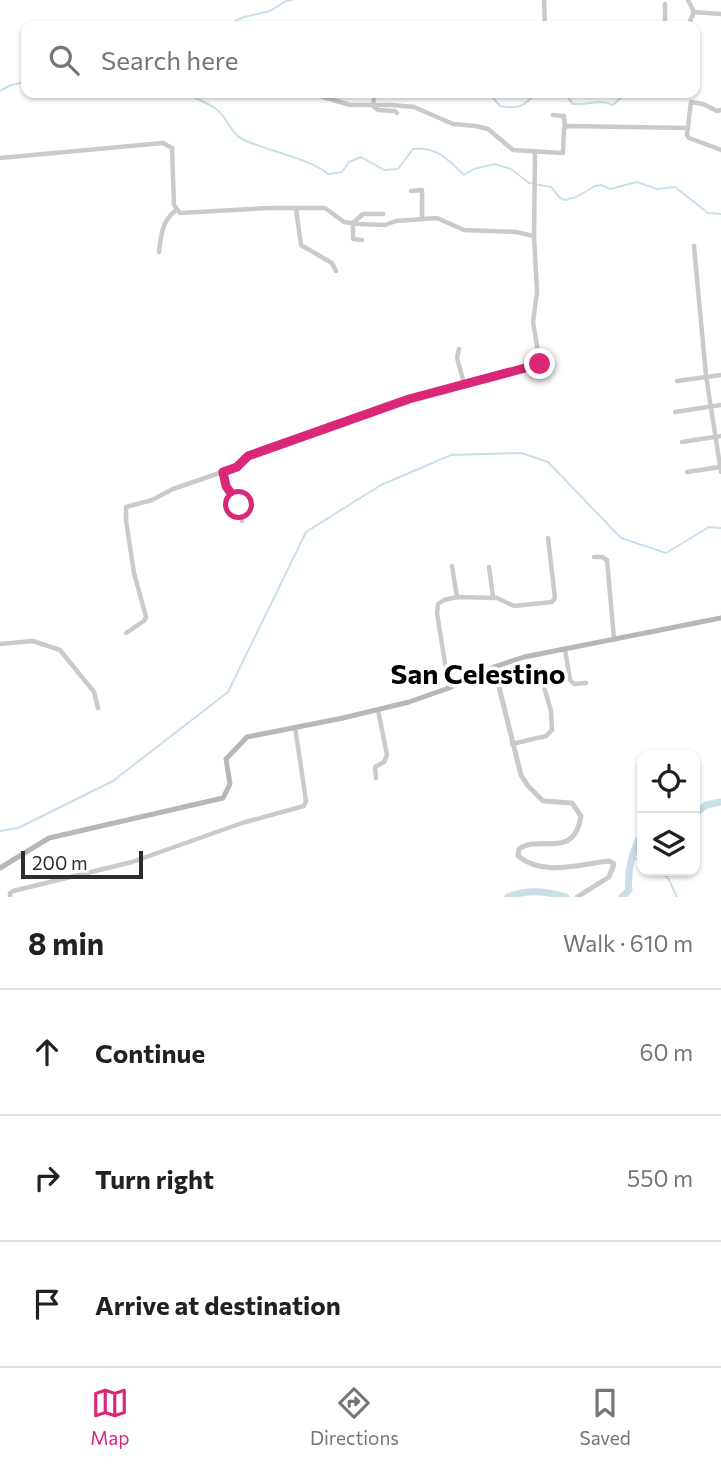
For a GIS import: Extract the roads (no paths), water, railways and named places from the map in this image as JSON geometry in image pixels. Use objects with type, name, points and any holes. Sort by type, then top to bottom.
[{"type":"main road","points":[[0,868],[49,838],[223,797],[230,784],[226,759],[243,741],[254,735],[378,710],[449,688],[494,667],[528,656],[721,618]]},
{"type":"street","points":[[544,0],[545,21]]},
{"type":"street","points":[[688,0],[694,12],[691,21]]},
{"type":"street","points":[[664,21],[665,4]]},
{"type":"street","points":[[694,12],[721,14]]},
{"type":"street","points":[[327,98],[350,105],[414,107],[453,124],[482,127],[511,149],[564,152],[564,116],[553,115]]},
{"type":"street","points":[[372,105],[373,98]]},
{"type":"street","points":[[721,110],[691,102],[688,128],[689,138],[721,150]]},
{"type":"street","points":[[372,105],[378,110],[397,113]]},
{"type":"street","points":[[565,127],[623,125],[688,128]]},
{"type":"street","points":[[0,158],[168,144],[174,155],[176,210]]},
{"type":"street","points":[[126,632],[146,617],[134,573],[126,507],[152,500],[173,489],[237,467],[248,456],[258,452],[409,399],[540,364],[533,322],[537,292],[534,236],[535,152]]},
{"type":"street","points":[[411,191],[422,190],[422,219]]},
{"type":"street","points":[[176,210],[186,214],[269,208],[325,208],[344,222],[386,225],[396,221],[441,219],[464,230],[516,232],[534,236]]},
{"type":"street","points":[[296,209],[301,245],[332,263],[335,271]]},
{"type":"street","points":[[159,252],[162,228],[167,218],[176,210]]},
{"type":"street","points":[[353,223],[363,214],[383,214]]},
{"type":"street","points":[[353,223],[354,239],[362,240]]},
{"type":"street","points":[[687,472],[721,469],[718,436],[706,376],[694,246]]},
{"type":"street","points":[[460,349],[457,358],[464,383]]},
{"type":"street","points":[[677,381],[721,374]]},
{"type":"street","points":[[676,412],[721,405]]},
{"type":"street","points":[[682,442],[718,436]]},
{"type":"street","points":[[223,472],[228,489],[237,501],[242,522]]},
{"type":"street","points":[[449,688],[437,608],[440,602],[457,597],[493,597],[514,606],[554,600],[548,538]]},
{"type":"street","points":[[594,557],[605,558],[608,564],[614,639]]},
{"type":"street","points":[[452,565],[457,597]]},
{"type":"street","points":[[489,567],[493,597]]},
{"type":"street","points":[[0,644],[33,641],[60,650],[94,692],[98,708]]},
{"type":"street","points":[[565,649],[570,680],[574,684],[586,683]]},
{"type":"street","points":[[494,667],[521,775],[538,797],[548,803],[572,803],[576,805],[581,816],[576,830],[561,844],[530,844],[519,849],[518,856],[538,866],[552,868],[609,860],[614,864],[609,877],[579,896]]},
{"type":"street","points":[[512,744],[546,736],[552,730],[551,711],[542,680]]},
{"type":"street","points":[[376,778],[375,767],[384,762],[387,755],[378,710]]},
{"type":"street","points":[[10,897],[9,893],[13,891],[132,862],[242,822],[304,806],[306,801],[295,727]]},
{"type":"waterway","points":[[235,21],[270,11],[292,0]]},
{"type":"waterway","points":[[0,91],[21,83]]},
{"type":"waterway","points":[[196,98],[220,112],[235,133],[244,140],[301,160],[328,174],[342,172],[349,162],[361,157],[384,170],[398,169],[413,149],[422,149],[442,155],[464,175],[474,169],[495,164],[511,169],[529,183],[551,187],[565,200],[595,186],[601,185],[610,189],[637,182],[657,189],[675,187],[708,213],[721,214]]},
{"type":"waterway","points":[[493,98],[500,106],[512,107],[524,104],[531,98]]},
{"type":"waterway","points":[[568,98],[573,104],[598,102],[613,105],[621,98]]},
{"type":"waterway","points":[[0,831],[18,828],[113,781],[228,692],[306,532],[381,485],[451,455],[521,453],[548,462],[621,538],[666,553],[709,527],[721,528]]},
{"type":"waterway","points":[[696,813],[706,805],[721,802]]},
{"type":"waterway","points":[[622,897],[629,890],[631,861],[637,844]]},
{"type":"waterway","points":[[633,857],[637,859]]},
{"type":"waterway","points":[[665,876],[677,897]]},
{"type":"waterway","points":[[508,897],[537,892],[566,897]]},
{"type":"district","name":"San Celestino","points":[[478,674]]}]
